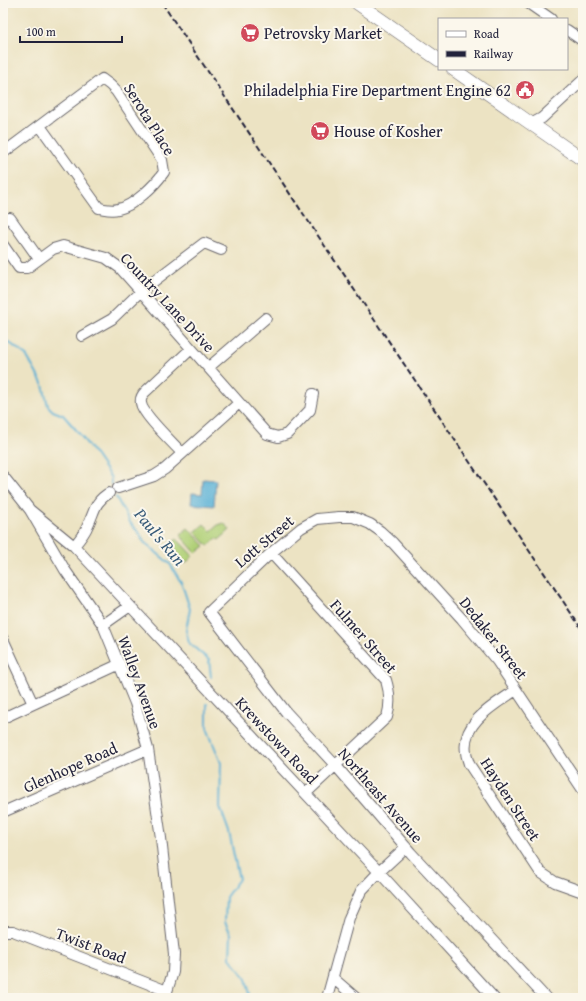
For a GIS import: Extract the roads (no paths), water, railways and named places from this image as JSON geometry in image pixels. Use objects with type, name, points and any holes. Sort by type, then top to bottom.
[{"type":"main road","points":[[357,3],[438,59]]},
{"type":"main road","points":[[453,70],[583,160]]},
{"type":"street","points":[[528,3],[550,18]]},
{"type":"street","points":[[568,31],[583,41]]},
{"type":"street","name":"Serota Place","points":[[3,153],[102,80],[116,91],[162,160],[164,172],[157,182],[128,206],[109,210],[99,208],[40,126]]},
{"type":"street","points":[[532,124],[542,118],[583,80]]},
{"type":"street","points":[[3,218],[10,218],[39,259]]},
{"type":"street","points":[[82,336],[112,319],[141,291],[204,242],[221,250]]},
{"type":"street","name":"Country Lane Drive","points":[[3,245],[19,268],[27,268],[53,249],[63,246],[106,258],[120,268],[267,434],[278,437],[287,434],[310,410],[313,394]]},
{"type":"street","points":[[209,367],[266,318]]},
{"type":"street","points":[[182,453],[155,425],[141,405],[141,397],[191,349]]},
{"type":"street","points":[[118,488],[154,476],[165,469],[239,403]]},
{"type":"street","name":"Walley Avenue","points":[[3,476],[30,510],[65,570],[103,625],[135,703],[148,749],[161,838],[174,954],[173,972],[166,994]]},
{"type":"street","points":[[74,546],[82,537],[96,505],[101,498],[109,493]]},
{"type":"street","name":"Krewstown Road","points":[[30,510],[74,546],[306,793],[494,998]]},
{"type":"street","name":"Lott Street","points":[[216,604],[271,553],[301,528],[317,519],[353,517],[364,522]]},
{"type":"street","name":"Dedaker Street","points":[[364,522],[380,531],[393,543],[462,619],[492,655],[583,790]]},
{"type":"street","name":"Fulmer Street","points":[[271,553],[386,680],[390,700],[387,717],[306,793]]},
{"type":"street","name":"Northeast Avenue","points":[[216,604],[209,612],[286,712],[336,766],[406,847],[546,998]]},
{"type":"street","points":[[103,625],[130,606]]},
{"type":"street","points":[[3,639],[33,704]]},
{"type":"street","points":[[3,718],[120,664]]},
{"type":"street","name":"Hayden Street","points":[[516,690],[486,711],[471,728],[465,751],[469,764],[540,872],[555,882],[583,892]]},
{"type":"street","name":"Glenhope Road","points":[[3,812],[148,749]]},
{"type":"street","points":[[327,998],[349,918],[362,891],[379,872],[406,847]]},
{"type":"street","name":"Twist Road","points":[[3,931],[13,931],[166,994]]},
{"type":"street","points":[[333,978],[356,998]]},
{"type":"water","points":[[203,479],[216,480],[214,506],[191,504],[192,493],[202,494]]},
{"type":"waterway","name":"Paul's Run","points":[[3,338],[26,355],[43,385],[48,406],[53,411],[63,415],[78,432],[111,478],[111,484]]},
{"type":"waterway","name":"Paul's Run","points":[[116,497],[131,524],[140,534],[144,542],[170,564],[182,584],[190,609],[186,630],[189,643],[209,660],[211,677]]},
{"type":"waterway","name":"Paul's Run","points":[[207,704],[207,728],[221,763],[220,807],[229,832],[239,879],[226,897],[225,922],[231,934],[230,958],[246,979],[251,998]]},
{"type":"railway","points":[[162,3],[583,631]]},
{"type":"place","name":"Petrovsky Market","points":[[250,33]]},
{"type":"place","name":"Philadelphia Fire Department Engine 62","points":[[525,90]]},
{"type":"place","name":"House of Kosher","points":[[320,131]]}]
